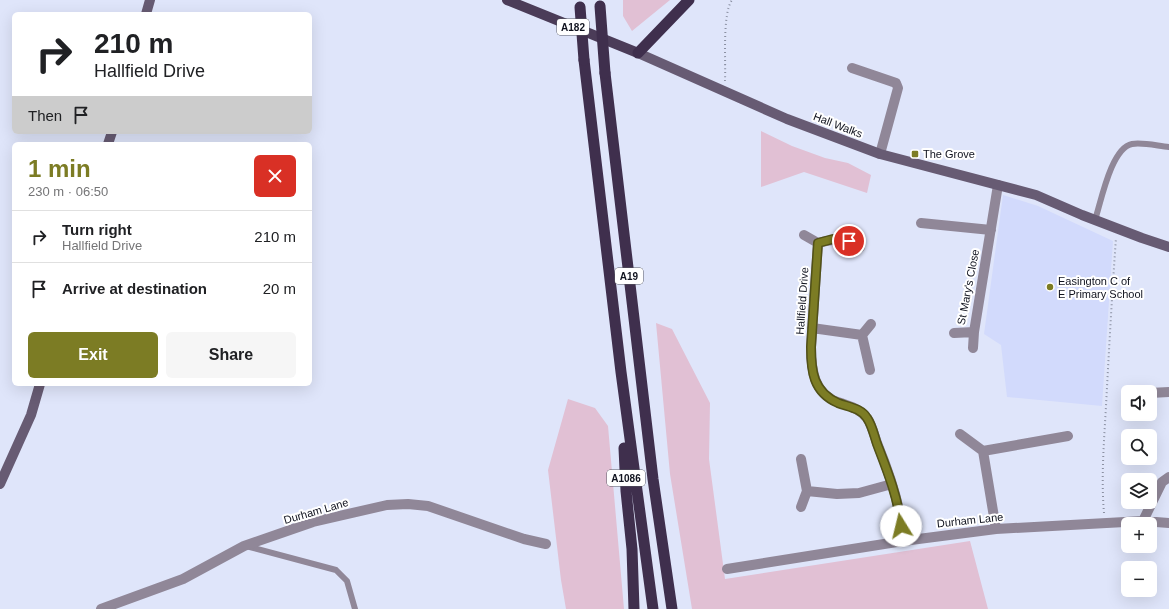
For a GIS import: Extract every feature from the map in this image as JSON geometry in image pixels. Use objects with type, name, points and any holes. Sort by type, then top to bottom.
[{"type":"highway","points":[[638,53],[689,0]]},
{"type":"highway","name":"A19","points":[[580,2],[584,60],[621,372],[653,609]]},
{"type":"highway","name":"A19","points":[[600,2],[605,73],[653,479],[672,609]]},
{"type":"highway","name":"A1086","points":[[621,372],[626,491],[632,549],[634,609]]},
{"type":"highway","name":"A1086","points":[[653,479],[678,609]]},
{"type":"main road","points":[[147,12],[150,0]]},
{"type":"main road","name":"Hall Walks","points":[[507,0],[638,53],[787,119],[880,154],[1036,195],[1117,229],[1169,247]]},
{"type":"main road","points":[[0,484],[31,415],[39,386]]},
{"type":"street","points":[[852,68],[896,83],[898,88],[880,154]]},
{"type":"street","name":"St Mary's Close","points":[[954,333],[974,332],[998,185]]},
{"type":"street","points":[[921,223],[991,230]]},
{"type":"street","points":[[804,235],[818,243],[833,239],[849,241],[860,247]]},
{"type":"street","name":"Hallfield Drive","points":[[818,243],[812,328],[811,363],[814,379],[823,394],[838,403],[857,409],[867,417],[892,484],[900,511],[903,540]]},
{"type":"street","points":[[862,335],[871,324]]},
{"type":"street","points":[[812,328],[862,335]]},
{"type":"street","points":[[973,348],[974,332]]},
{"type":"street","points":[[862,335],[870,370]]},
{"type":"street","points":[[1157,393],[1169,392]]},
{"type":"street","points":[[960,434],[983,451],[996,529]]},
{"type":"street","points":[[983,451],[1068,436]]},
{"type":"street","points":[[801,459],[807,491],[801,507]]},
{"type":"street","points":[[1145,517],[1162,482],[1169,477]]},
{"type":"street","points":[[807,491],[837,494],[859,494],[892,484]]},
{"type":"street","name":"Durham Lane","points":[[101,609],[183,579],[244,546],[313,522],[387,505],[408,504],[428,506],[524,539],[546,544]]},
{"type":"street","name":"Durham Lane","points":[[728,569],[903,540],[996,529],[1121,522]]},
{"type":"street","name":"Durham Lane","points":[[1157,522],[1169,523]]},
{"type":"lane","points":[[1095,220],[1113,164],[1121,150],[1132,144],[1169,147]]},
{"type":"lane","points":[[244,546],[336,570],[347,581],[355,609]]},
{"type":"path","points":[[725,92],[727,17],[729,4],[732,0]]},
{"type":"path","points":[[1105,523],[1103,496],[1105,420],[1117,229]]},
{"type":"shaded area","points":[[623,0],[670,0],[632,31],[623,16]]},
{"type":"shaded area","points":[[761,131],[792,146],[825,158],[848,163],[871,175],[867,193],[804,172],[761,187]]},
{"type":"shaded area","name":"Easington C of E Primary School","points":[[1003,195],[1038,206],[1113,241],[1102,406],[1007,397],[1001,345],[984,334]]},
{"type":"shaded area","points":[[656,323],[672,329],[710,403],[709,459],[725,579],[970,541],[988,609],[692,609],[670,474]]},
{"type":"shaded area","points":[[568,399],[595,408],[608,426],[624,609],[566,609],[561,580],[548,470]]},
{"type":"place","name":"The Grove","points":[[915,154]]},
{"type":"place","name":"Easington C of E Primary School","points":[[1050,287]]},
{"type":"route","points":[[849,241],[833,239],[818,243],[811,363],[814,379],[823,394],[838,403],[857,409],[867,417],[888,473],[900,511],[901,526]]}]
